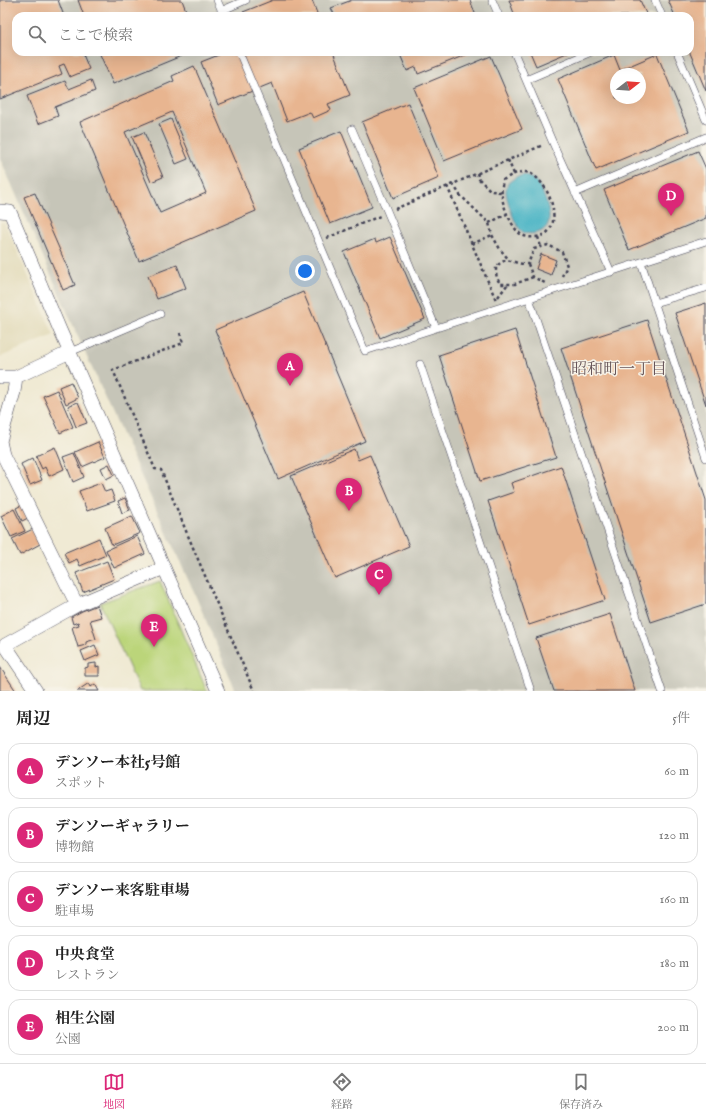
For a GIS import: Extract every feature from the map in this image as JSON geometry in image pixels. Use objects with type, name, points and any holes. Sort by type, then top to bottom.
[{"type":"street","points":[[0,211],[10,212],[28,257],[218,691]]},
{"type":"street","points":[[0,378],[16,377],[70,352]]},
{"type":"street","points":[[16,377],[14,392],[0,441],[3,455],[77,605]]},
{"type":"street","points":[[36,691],[2,644],[77,605],[164,568]]},
{"type":"lane","points":[[217,0],[222,12]]},
{"type":"lane","points":[[224,12],[246,0]]},
{"type":"lane","points":[[492,0],[497,12]]},
{"type":"lane","points":[[655,0],[660,12]]},
{"type":"lane","points":[[241,56],[365,351],[706,241]]},
{"type":"lane","points":[[516,56],[611,272]]},
{"type":"lane","points":[[526,80],[582,56]]},
{"type":"lane","points":[[679,56],[706,120]]},
{"type":"lane","points":[[352,129],[436,328]]},
{"type":"lane","points":[[575,193],[706,137]]},
{"type":"lane","points":[[641,262],[706,458]]},
{"type":"lane","points":[[654,303],[706,288]]},
{"type":"lane","points":[[529,298],[662,691]]},
{"type":"lane","points":[[70,352],[160,314]]},
{"type":"lane","points":[[420,364],[531,691]]},
{"type":"path","points":[[319,241],[552,140]]},
{"type":"path","points":[[508,160],[514,174]]},
{"type":"path","points":[[526,172],[536,176],[542,183],[552,206],[554,219],[551,230],[545,234],[530,238],[519,234],[507,214],[501,192],[503,180],[514,174],[526,172]]},
{"type":"path","points":[[477,173],[479,179],[491,191],[501,192]]},
{"type":"path","points":[[453,184],[460,195],[489,223],[492,235],[500,249],[509,260],[519,264],[528,264]]},
{"type":"path","points":[[447,186],[499,308]]},
{"type":"path","points":[[489,223],[507,214]]},
{"type":"path","points":[[472,244],[492,235]]},
{"type":"path","points":[[538,237],[541,247]]},
{"type":"path","points":[[547,285],[533,277],[528,264],[534,249],[548,245],[562,252],[567,266],[561,280]]},
{"type":"path","points":[[509,260],[501,262],[496,267],[497,280],[501,284],[515,284],[533,277]]},
{"type":"path","points":[[496,300],[507,285]]},
{"type":"path","points":[[180,333],[183,343],[113,370],[155,469],[161,470],[254,691]]},
{"type":"shaded area","points":[[0,0],[706,0],[706,691],[236,691],[196,597],[87,357],[0,158]]},
{"type":"shaded area","points":[[0,222],[5,223],[54,335],[0,357]]},
{"type":"green space","points":[[160,581],[207,691],[140,691],[100,603]]},
{"type":"water","points":[[525,175],[533,179],[539,186],[546,201],[549,216],[549,221],[545,229],[532,234],[523,232],[517,225],[514,220],[506,192],[508,183],[516,177]]},
{"type":"building","points":[[0,0],[58,0],[62,12],[12,12],[12,56],[84,56],[89,69],[70,77],[64,64],[59,66],[62,74],[0,99]]},
{"type":"building","points":[[78,0],[182,0],[186,12],[82,12]]},
{"type":"building","points":[[273,0],[312,0],[316,12],[243,12]]},
{"type":"building","points":[[352,0],[470,0],[474,12],[333,12],[331,8]]},
{"type":"building","points":[[509,0],[640,0],[645,12],[514,12]]},
{"type":"building","points":[[668,0],[706,0],[706,91],[691,56],[694,56],[694,12],[673,12]]},
{"type":"building","points":[[101,56],[181,56],[113,84]]},
{"type":"building","points":[[216,56],[335,56],[350,95],[328,104],[331,110],[313,118],[310,112],[287,121],[272,83],[218,105],[201,62]]},
{"type":"building","points":[[401,56],[463,56],[418,74],[416,67],[407,71]]},
{"type":"building","points":[[491,56],[522,129],[444,161],[414,88]]},
{"type":"building","points":[[532,56],[560,56],[536,66]]},
{"type":"building","points":[[614,56],[619,68],[610,68],[610,104],[646,104],[646,68],[625,68],[652,56],[658,56],[689,131],[596,170],[558,79]]},
{"type":"building","points":[[194,66],[256,211],[139,261],[80,122],[174,81],[172,76]],"holes":[[[172,112],[206,193],[160,213],[125,132]]]},
{"type":"building","points":[[91,80],[95,91],[55,107],[58,116],[38,124],[27,96],[65,81],[69,89]]},
{"type":"building","points":[[408,103],[439,178],[393,198],[362,122]]},
{"type":"building","points":[[171,119],[188,159],[176,164],[159,124]]},
{"type":"building","points":[[341,131],[372,207],[330,224],[299,148]]},
{"type":"building","points":[[144,132],[163,177],[151,182],[132,137]]},
{"type":"building","points":[[698,151],[706,169],[706,218],[629,250],[604,190]]},
{"type":"building","points":[[35,193],[75,285],[63,290],[24,197]]},
{"type":"building","points":[[390,237],[425,319],[380,338],[344,252],[375,239],[376,243]]},
{"type":"building","points":[[541,254],[556,260],[551,275],[536,269]]},
{"type":"building","points":[[177,265],[186,288],[157,299],[148,276]]},
{"type":"building","points":[[303,292],[365,441],[278,479],[215,330]]},
{"type":"building","points":[[706,303],[706,405],[675,313]]},
{"type":"building","points":[[647,320],[706,500],[706,604],[651,622],[561,348]]},
{"type":"building","points":[[515,330],[556,457],[480,481],[439,355]]},
{"type":"building","points":[[71,382],[78,398],[66,404],[59,387]]},
{"type":"building","points":[[57,390],[73,427],[60,433],[43,396]]},
{"type":"building","points":[[78,402],[87,423],[76,427],[68,406]]},
{"type":"building","points":[[98,442],[105,457],[82,467],[75,452]]},
{"type":"building","points":[[55,447],[64,469],[49,476],[45,467],[42,469],[36,456]]},
{"type":"building","points":[[354,449],[358,460],[370,455],[409,546],[335,578],[291,476]]},
{"type":"building","points":[[74,453],[84,477],[73,482],[63,457]]},
{"type":"building","points":[[33,458],[42,480],[30,485],[21,464]]},
{"type":"building","points":[[109,464],[114,475],[106,479],[101,468]]},
{"type":"building","points":[[561,466],[605,600],[529,625],[488,501],[514,492],[511,483]]},
{"type":"building","points":[[101,483],[105,492],[111,490],[115,501],[87,511],[79,491]]},
{"type":"building","points":[[125,498],[130,510],[122,513],[118,501]]},
{"type":"building","points":[[22,505],[28,518],[22,521],[16,508]]},
{"type":"building","points":[[14,509],[25,531],[11,537],[1,516]]},
{"type":"building","points":[[132,516],[140,533],[112,545],[105,528]]},
{"type":"building","points":[[33,529],[40,544],[20,555],[12,539]]},
{"type":"building","points":[[137,536],[145,554],[114,568],[106,550]]},
{"type":"building","points":[[99,538],[106,555],[80,566],[77,559],[69,563],[64,553]]},
{"type":"building","points":[[107,561],[114,579],[83,592],[76,573]]},
{"type":"building","points":[[97,605],[101,617],[90,620],[96,639],[86,642],[86,645],[78,647],[72,627],[79,625],[78,622],[73,624],[71,617]]},
{"type":"building","points":[[610,614],[635,691],[554,691],[536,638]]},
{"type":"building","points":[[95,645],[99,655],[85,661],[81,651]]},
{"type":"building","points":[[96,663],[96,667],[99,666],[99,676],[85,676],[85,668],[88,667],[88,664]]},
{"type":"building","points":[[0,667],[16,691],[0,691]]},
{"type":"building","points":[[89,683],[91,687],[95,684],[99,691],[77,691]]},
{"type":"place","name":"中央食堂","points":[[671,216]]},
{"type":"place","name":"デンソー本社5号館","points":[[290,386]]},
{"type":"place","name":"デンソーギャラリー","points":[[349,511]]},
{"type":"place","name":"デンソー来客駐車場","points":[[379,595]]},
{"type":"place","name":"相生公園","points":[[154,647]]},
{"type":"district","name":"昭和町一丁目","points":[[619,370]]}]
